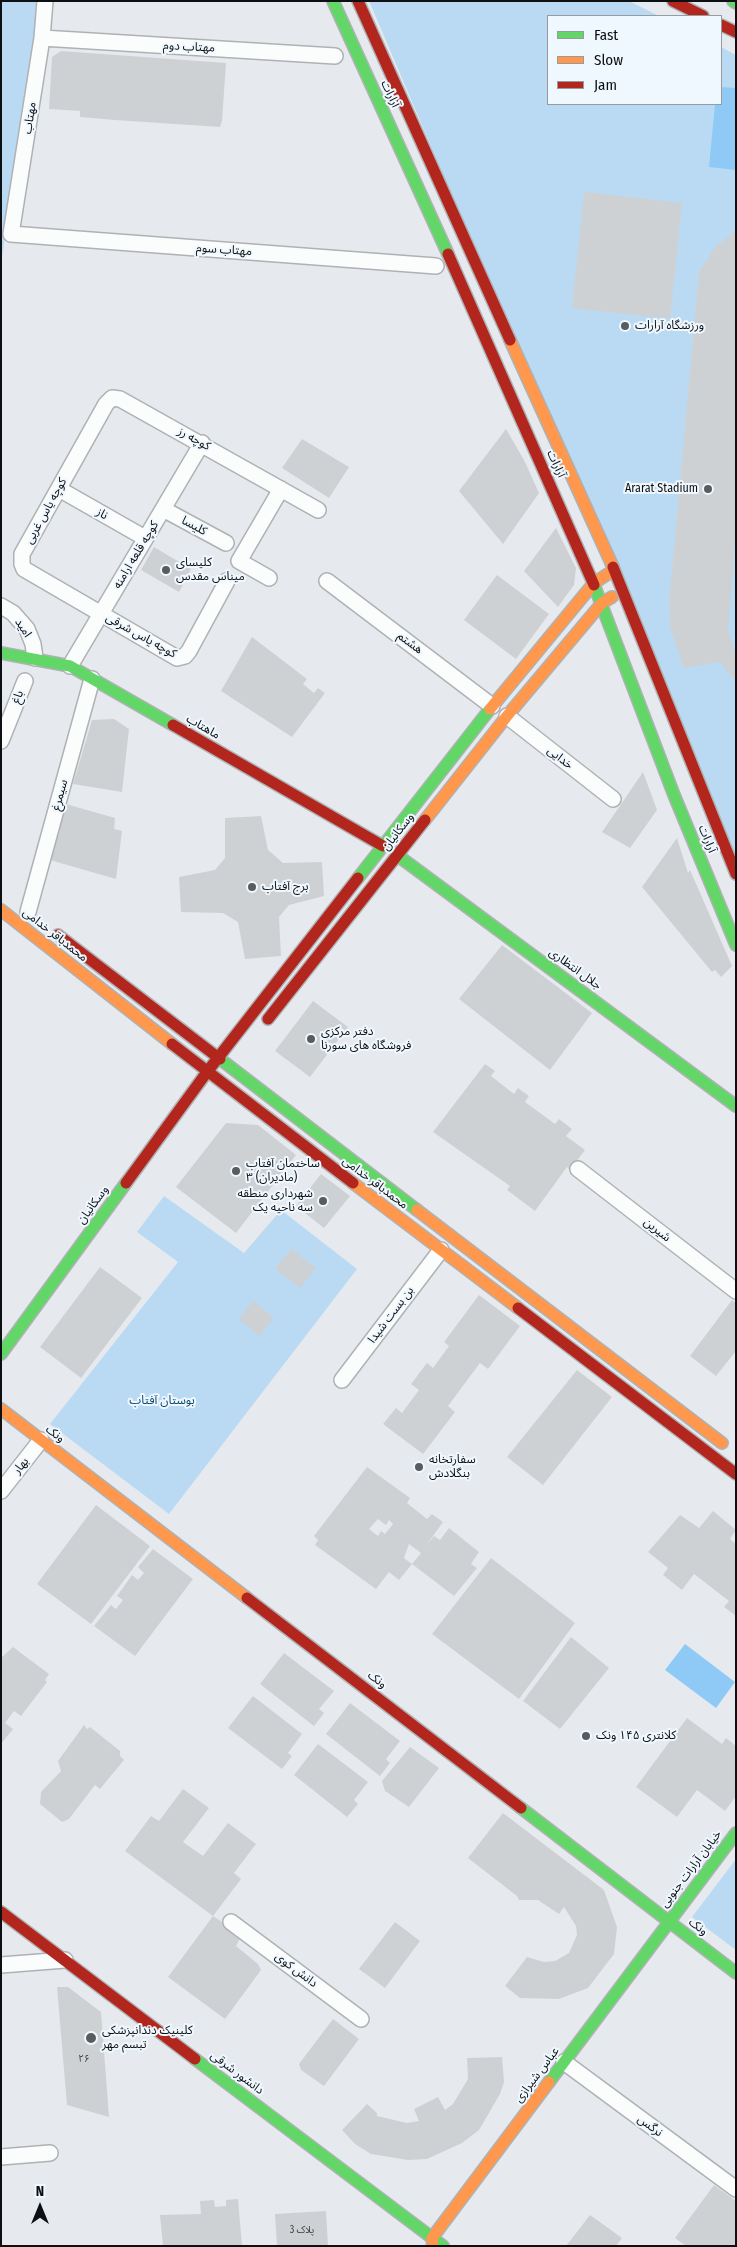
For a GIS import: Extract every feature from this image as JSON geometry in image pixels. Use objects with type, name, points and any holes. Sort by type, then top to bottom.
[{"type":"main road","name":"آرارات","points":[[333,1],[594,583],[674,795],[736,944]]},
{"type":"main road","name":"آرارات","points":[[358,1],[623,590],[736,874]]},
{"type":"main road","points":[[673,1],[701,15]]},
{"type":"main road","points":[[722,25],[736,32]]},
{"type":"main road","points":[[495,359],[516,350]]},
{"type":"main road","name":"وسکانیان","points":[[1,1354],[217,1058],[492,706],[594,583],[614,570]]},
{"type":"main road","name":"وسکانیان","points":[[258,1031],[506,716],[602,603],[623,590]]},
{"type":"main road","name":"ماهتاب","points":[[1,653],[70,666],[383,846]]},
{"type":"main road","points":[[492,706],[506,716]]},
{"type":"main road","name":"جلال انتظاری","points":[[397,855],[736,1106]]},
{"type":"main road","name":"محمدباقر خدامی","points":[[14,902],[32,915]]},
{"type":"main road","name":"محمدباقر خدامی","points":[[1,910],[207,1072],[736,1474]]},
{"type":"main road","name":"محمدباقر خدامی","points":[[51,930],[217,1058],[232,1064],[388,1188],[728,1448]]},
{"type":"main road","points":[[153,1029],[164,1017]]},
{"type":"main road","points":[[219,1081],[232,1064]]},
{"type":"main road","points":[[376,1201],[388,1188]]},
{"type":"main road","name":"ونک","points":[[1,1409],[736,1973]]},
{"type":"main road","name":"خیابان آرارات جنوبی","points":[[669,1922],[736,1833]]},
{"type":"main road","name":"دانشور شرقی","points":[[1,1912],[432,2242],[443,2246]]},
{"type":"main road","name":"عباس شیرازی","points":[[432,2242],[669,1922]]},
{"type":"street","name":"مهتاب","points":[[11,234],[42,38],[45,1]]},
{"type":"street","name":"مهتاب دوم","points":[[42,38],[335,56]]},
{"type":"street","name":"مهتاب سوم","points":[[11,234],[436,266]]},
{"type":"street","name":"کوچه رز","points":[[106,404],[112,398],[120,398],[318,510]]},
{"type":"street","name":"کوچه یاس غربی","points":[[101,613],[24,569],[22,554],[106,404]]},
{"type":"street","name":"کوچه قلعه ارامنه","points":[[70,666],[202,443]]},
{"type":"street","name":"ناز","points":[[59,489],[145,538]]},
{"type":"street","points":[[269,578],[239,561],[281,489]]},
{"type":"street","name":"کلیسا","points":[[163,509],[226,543]]},
{"type":"street","name":"هشتم","points":[[327,581],[492,706]]},
{"type":"street","name":"کوچه یاس شرقی","points":[[101,613],[172,655],[181,658],[188,652],[227,582]]},
{"type":"street","name":"امید","points":[[1,606],[13,613],[27,630],[33,644],[35,658]]},
{"type":"street","name":"سیمرغ","points":[[32,915],[92,679]]},
{"type":"street","name":"باغ","points":[[1,741],[25,681]]},
{"type":"street","name":"خدایی","points":[[506,716],[613,799]]},
{"type":"street","name":"شیرین","points":[[578,1169],[736,1291]]},
{"type":"street","name":"بن بست شیدا","points":[[342,1380],[441,1250]]},
{"type":"street","name":"بهار","points":[[1,1491],[41,1440]]},
{"type":"street","name":"دانش کوی","points":[[231,1922],[361,2019]]},
{"type":"street","points":[[1,1965],[65,1960]]},
{"type":"street","name":"نرگس","points":[[564,2062],[736,2190]]},
{"type":"street","points":[[1,2157],[50,2153]]},
{"type":"green space","points":[[1,1],[36,1],[34,42],[1,264]]},
{"type":"green space","name":"ورزشگاه آرارات","points":[[369,1],[629,1],[657,15],[547,15],[547,105],[722,105],[722,48],[736,55],[736,860]]},
{"type":"green space","name":"بوستان آفتاب","points":[[164,1196],[244,1253],[281,1210],[357,1269],[169,1514],[50,1424],[178,1262],[137,1232]]},
{"type":"green space","points":[[736,1859],[736,1950],[692,1917]]},
{"type":"water","points":[[722,87],[736,88],[736,170],[709,167],[715,105],[722,105]]},
{"type":"water","points":[[685,1644],[735,1682],[716,1708],[665,1670]]},
{"type":"building","points":[[61,51],[226,63],[220,127],[80,117],[80,111],[49,109],[52,57]]},
{"type":"building","points":[[584,192],[682,203],[670,319],[572,308]]},
{"type":"building","name":"Ararat Stadium","points":[[736,231],[736,532],[728,632],[736,654],[736,682],[720,662],[684,668],[671,631],[669,602],[699,272],[715,247]]},
{"type":"building","points":[[506,429],[524,460],[539,493],[503,544],[459,491]]},
{"type":"building","points":[[302,439],[349,467],[329,498],[282,468]]},
{"type":"building","points":[[556,528],[576,568],[574,585],[558,607],[524,571]]},
{"type":"building","name":"کلیسای میناس مقدس","points":[[154,547],[191,569],[179,592],[141,570]]},
{"type":"building","points":[[497,575],[549,614],[516,659],[464,620]]},
{"type":"building","points":[[252,637],[307,679],[303,684],[314,693],[318,688],[325,693],[292,737],[221,691]]},
{"type":"building","points":[[114,719],[129,729],[122,792],[73,784],[92,720]]},
{"type":"building","points":[[643,772],[657,810],[630,848],[602,832]]},
{"type":"building","points":[[66,804],[115,818],[114,829],[122,831],[116,879],[50,860]]},
{"type":"building","name":"برج آفتاب","points":[[261,816],[268,850],[283,863],[322,862],[324,896],[289,905],[279,917],[281,956],[245,959],[238,922],[223,913],[181,912],[179,877],[215,870],[225,858],[225,818]]},
{"type":"building","points":[[677,838],[688,873],[690,870],[732,966],[721,977],[715,970],[712,972],[642,887]]},
{"type":"building","points":[[502,945],[592,1013],[550,1070],[459,999]]},
{"type":"building","name":"دفتر مرکزی فروشگاه های سورنا","points":[[313,1001],[348,1027],[310,1077],[275,1051]]},
{"type":"building","points":[[485,1064],[495,1071],[491,1076],[514,1094],[518,1088],[529,1096],[525,1102],[555,1124],[559,1119],[572,1129],[566,1136],[585,1150],[570,1170],[567,1167],[535,1211],[507,1190],[510,1186],[433,1132]]},
{"type":"building","name":"ساختمان آفتاب ۳ (مادیران)","points":[[226,1123],[258,1125],[296,1155],[236,1233],[176,1187]]},
{"type":"building","name":"شهرداری منطقه سه ناحیه یک","points":[[321,1174],[350,1196],[324,1228],[296,1206]]},
{"type":"building","points":[[291,1249],[316,1268],[300,1288],[275,1269]]},
{"type":"building","points":[[100,1267],[142,1298],[81,1378],[40,1347]]},
{"type":"building","points":[[479,1295],[520,1326],[488,1369],[480,1363],[448,1406],[455,1412],[423,1454],[383,1424],[396,1408],[402,1413],[419,1390],[411,1384],[427,1363],[433,1368],[449,1346],[444,1342]]},
{"type":"building","points":[[732,1300],[736,1303],[736,1351],[716,1376],[690,1356]]},
{"type":"building","points":[[253,1301],[274,1318],[259,1336],[239,1319]]},
{"type":"building","points":[[577,1370],[612,1397],[543,1485],[507,1457]]},
{"type":"building","points":[[367,1467],[410,1498],[407,1503],[427,1519],[432,1514],[443,1522],[425,1547],[434,1536],[440,1540],[449,1528],[479,1552],[471,1564],[477,1568],[454,1596],[412,1564],[399,1580],[389,1572],[376,1589],[315,1545],[318,1540],[314,1536]],"holes":[[[378,1519],[386,1525],[389,1520],[393,1524],[385,1534],[381,1531],[378,1536],[369,1529]],[[409,1544],[421,1553],[412,1564],[404,1558]]]},
{"type":"building","points":[[96,1505],[150,1546],[91,1624],[37,1584]]},
{"type":"building","points":[[713,1511],[736,1530],[730,1539],[736,1544],[736,1616],[724,1607],[729,1601],[694,1574],[682,1590],[663,1575],[668,1568],[648,1552],[680,1515],[699,1528]]},
{"type":"building","points":[[153,1549],[193,1579],[135,1656],[94,1626],[111,1605],[116,1609],[123,1600],[117,1596],[132,1575],[138,1580],[144,1573],[138,1567]]},
{"type":"building","points":[[491,1558],[575,1623],[519,1699],[432,1634]]},
{"type":"building","points":[[571,1637],[609,1668],[560,1729],[523,1701]]},
{"type":"building","points":[[13,1647],[49,1674],[45,1680],[47,1682],[21,1716],[14,1711],[5,1723],[13,1729],[1,1744],[1,1658]]},
{"type":"building","points":[[284,1653],[334,1691],[319,1709],[324,1713],[314,1726],[260,1684]]},
{"type":"building","points":[[253,1696],[302,1734],[288,1753],[292,1756],[282,1769],[228,1728]]},
{"type":"building","points":[[350,1703],[400,1741],[386,1759],[390,1763],[380,1776],[326,1734]]},
{"type":"building","points":[[687,1718],[722,1744],[726,1738],[736,1746],[736,1796],[725,1811],[697,1790],[677,1817],[636,1787]]},
{"type":"building","points":[[84,1725],[87,1729],[90,1727],[120,1751],[120,1756],[124,1760],[100,1789],[95,1785],[69,1819],[62,1822],[40,1804],[41,1792],[61,1771],[58,1761]]},
{"type":"building","points":[[318,1744],[368,1782],[354,1800],[358,1804],[347,1817],[294,1775]]},
{"type":"building","points":[[410,1747],[439,1768],[409,1807],[385,1791],[382,1781]]},
{"type":"building","points":[[183,1789],[209,1808],[183,1842],[203,1856],[228,1823],[256,1844],[234,1873],[241,1879],[213,1916],[125,1851],[151,1816],[159,1821]]},
{"type":"building","points":[[503,1813],[604,1890],[617,1927],[614,1954],[588,1988],[559,1999],[520,1998],[505,1986],[527,1957],[544,1962],[555,1961],[569,1953],[577,1935],[576,1926],[564,1907],[559,1914],[538,1900],[519,1900],[517,1896],[468,1858]]},
{"type":"building","points":[[213,1916],[242,1935],[236,1946],[258,1964],[261,1970],[225,2019],[168,1977]]},
{"type":"building","points":[[395,1922],[420,1941],[385,1988],[359,1969]]},
{"type":"building","points":[[57,1987],[68,1987],[101,2012],[109,2117],[67,2105]]},
{"type":"building","points":[[333,2019],[359,2039],[324,2086],[301,2070],[299,2064]]},
{"type":"building","points":[[502,2057],[504,2082],[500,2094],[479,2130],[462,2143],[427,2159],[408,2160],[371,2154],[355,2144],[342,2130],[367,2104],[377,2113],[377,2116],[407,2123],[419,2121],[414,2109],[438,2097],[445,2110],[453,2104],[468,2079],[467,2058]]},
{"type":"building","points":[[714,2185],[736,2201],[736,2246],[686,2246],[675,2238]]},
{"type":"building","points":[[238,2199],[242,2246],[163,2246],[160,2215],[201,2214],[200,2201],[214,2200],[215,2207],[226,2206],[226,2200]]},
{"type":"building","points":[[326,2211],[328,2246],[277,2246],[275,2214]]},
{"type":"building","points":[[590,2215],[622,2238],[616,2246],[566,2246]]},
{"type":"traffic: fast","points":[[333,1],[448,254]]},
{"type":"traffic: fast","points":[[594,585],[674,795],[736,945]]},
{"type":"traffic: fast","points":[[1,653],[70,666],[173,725]]},
{"type":"traffic: fast","points":[[358,878],[490,709]]},
{"type":"traffic: fast","points":[[397,855],[736,1106]]},
{"type":"traffic: fast","points":[[220,1059],[417,1210]]},
{"type":"traffic: fast","points":[[1,1354],[126,1183]]},
{"type":"traffic: fast","points":[[521,1808],[736,1973]]},
{"type":"traffic: fast","points":[[549,2082],[736,1833]]},
{"type":"traffic: fast","points":[[195,2059],[443,2246]]},
{"type":"traffic: slow","points":[[510,340],[613,567]]},
{"type":"traffic: slow","points":[[490,709],[594,583],[614,570]]},
{"type":"traffic: slow","points":[[425,820],[507,716],[602,603],[612,597]]},
{"type":"traffic: slow","points":[[1,910],[172,1044]]},
{"type":"traffic: slow","points":[[353,1183],[518,1308]]},
{"type":"traffic: slow","points":[[417,1210],[722,1443]]},
{"type":"traffic: slow","points":[[1,1409],[247,1598]]},
{"type":"traffic: slow","points":[[433,2246],[432,2238],[549,2082]]},
{"type":"traffic: jam","points":[[358,1],[510,340]]},
{"type":"traffic: jam","points":[[673,1],[701,15]]},
{"type":"traffic: jam","points":[[722,25],[736,32]]},
{"type":"traffic: jam","points":[[448,254],[594,585]]},
{"type":"traffic: jam","points":[[613,567],[736,874]]},
{"type":"traffic: jam","points":[[173,725],[383,846]]},
{"type":"traffic: jam","points":[[268,1019],[425,820]]},
{"type":"traffic: jam","points":[[126,1183],[207,1072],[358,878]]},
{"type":"traffic: jam","points":[[58,935],[220,1059]]},
{"type":"traffic: jam","points":[[172,1044],[353,1183]]},
{"type":"traffic: jam","points":[[518,1308],[736,1474]]},
{"type":"traffic: jam","points":[[247,1598],[521,1808]]},
{"type":"traffic: jam","points":[[1,1912],[195,2059]]},
{"type":"place","name":"ورزشگاه آرارات","points":[[625,326]]},
{"type":"place","name":"Ararat Stadium","points":[[708,489]]},
{"type":"place","name":"کلیسای میناس مقدس","points":[[166,570]]},
{"type":"place","name":"برج آفتاب","points":[[252,887]]},
{"type":"place","name":"دفتر مرکزی فروشگاه های سورنا","points":[[311,1039]]},
{"type":"place","name":"ساختمان آفتاب ۳ (مادیران)","points":[[236,1171]]},
{"type":"place","name":"شهرداری منطقه سه ناحیه یک","points":[[323,1201]]},
{"type":"place","name":"سفارتخانه بنگلادش","points":[[419,1467]]},
{"type":"place","name":"کلانتری ۱۴۵ ونک","points":[[586,1736]]},
{"type":"place","name":"کلینیک دندانپزشکی تبسم مهر","points":[[91,2038]]}]
